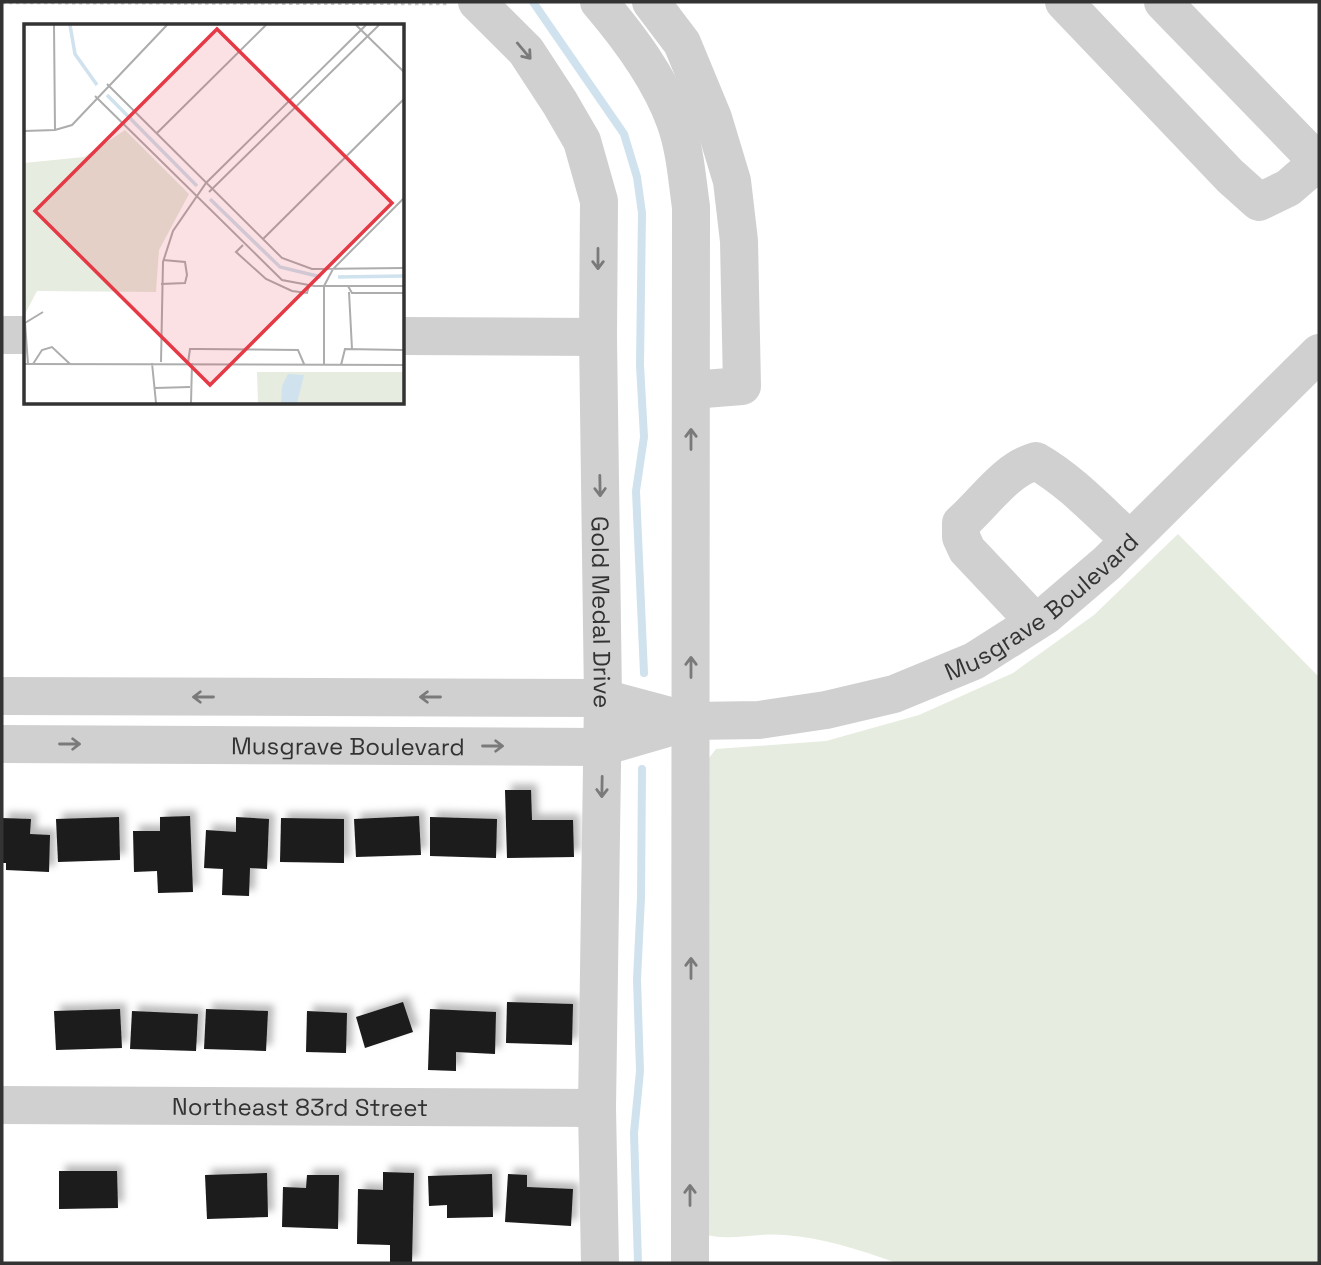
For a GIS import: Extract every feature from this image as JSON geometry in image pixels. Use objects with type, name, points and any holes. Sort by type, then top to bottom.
[{"type":"street","points":[[600,2],[626,33],[676,122],[691,207],[690,1263]]},
{"type":"street","points":[[651,2],[682,43],[713,118],[732,181],[739,241],[742,386],[691,390]]},
{"type":"street","points":[[1064,2],[1230,176],[1259,202],[1288,188],[1315,150],[1163,2]]},
{"type":"street","name":"Gold Medal Drive","points":[[464,3],[526,51],[582,141],[598,201],[603,698],[597,1108],[600,1263]]},
{"type":"street","points":[[684,160],[722,148]]},
{"type":"street","points":[[2,335],[24,335]]},
{"type":"street","points":[[404,336],[598,337]]},
{"type":"street","name":"Musgrave Boulevard","points":[[2,744],[603,747],[691,722],[759,720],[826,710],[894,694],[974,662],[1035,622],[1107,563],[1319,353]]},
{"type":"street","points":[[1035,622],[967,550],[961,537],[961,523],[1003,481],[1025,464],[1036,461],[1050,469],[1130,540]]},
{"type":"street","name":"Musgrave Boulevard","points":[[2,696],[603,698],[691,722]]},
{"type":"street","name":"Northeast 83rd Street","points":[[2,1105],[597,1108]]},
{"type":"path","points":[[2,2],[464,3]]},
{"type":"shaded area","points":[[1178,534],[1319,677],[1319,1263],[897,1263],[814,1239],[775,1234],[723,1237],[703,1234],[702,767],[716,749],[826,741],[919,715],[1013,673],[1094,615]]},
{"type":"building","points":[[505,790],[531,790],[532,820],[573,820],[574,857],[507,858]]},
{"type":"building","points":[[190,816],[193,892],[158,893],[157,871],[134,872],[133,831],[160,831],[160,817]]},
{"type":"building","points":[[419,816],[421,855],[356,857],[354,819]]},
{"type":"building","points":[[119,817],[120,860],[58,862],[56,819]]},
{"type":"building","points":[[236,817],[269,819],[267,869],[250,868],[249,896],[222,895],[223,869],[204,868],[206,830],[236,832]]},
{"type":"building","points":[[430,817],[497,819],[496,858],[430,856]]},
{"type":"building","points":[[2,818],[31,819],[30,834],[50,835],[49,872],[6,870],[6,863],[2,863]]},
{"type":"building","points":[[281,818],[344,819],[344,863],[280,862]]},
{"type":"building","points":[[403,1002],[413,1032],[365,1048],[356,1017]]},
{"type":"building","points":[[507,1002],[573,1004],[572,1045],[506,1043]]},
{"type":"building","points":[[120,1009],[122,1048],[56,1050],[54,1011]]},
{"type":"building","points":[[206,1009],[268,1011],[266,1051],[204,1049]]},
{"type":"building","points":[[430,1009],[496,1012],[495,1054],[456,1052],[456,1071],[428,1070]]},
{"type":"building","points":[[132,1011],[198,1014],[196,1051],[130,1049]]},
{"type":"building","points":[[307,1011],[347,1013],[346,1053],[306,1052]]},
{"type":"building","points":[[59,1171],[117,1171],[118,1208],[59,1209]]},
{"type":"building","points":[[383,1172],[414,1173],[412,1263],[390,1263],[390,1245],[357,1244],[358,1189],[383,1190]]},
{"type":"building","points":[[267,1173],[268,1217],[207,1219],[205,1175]]},
{"type":"building","points":[[492,1174],[493,1217],[447,1218],[447,1205],[429,1206],[428,1176]]},
{"type":"building","points":[[508,1174],[527,1175],[527,1187],[573,1189],[571,1226],[505,1222]]},
{"type":"building","points":[[307,1175],[339,1175],[338,1229],[282,1227],[283,1187],[306,1188]]},
{"type":"waterway","points":[[533,2],[624,134],[637,177],[642,213],[640,365],[644,437],[636,491],[644,673]]},
{"type":"waterway","points":[[638,1263],[634,1133],[640,1071],[637,979],[642,769]]}]
